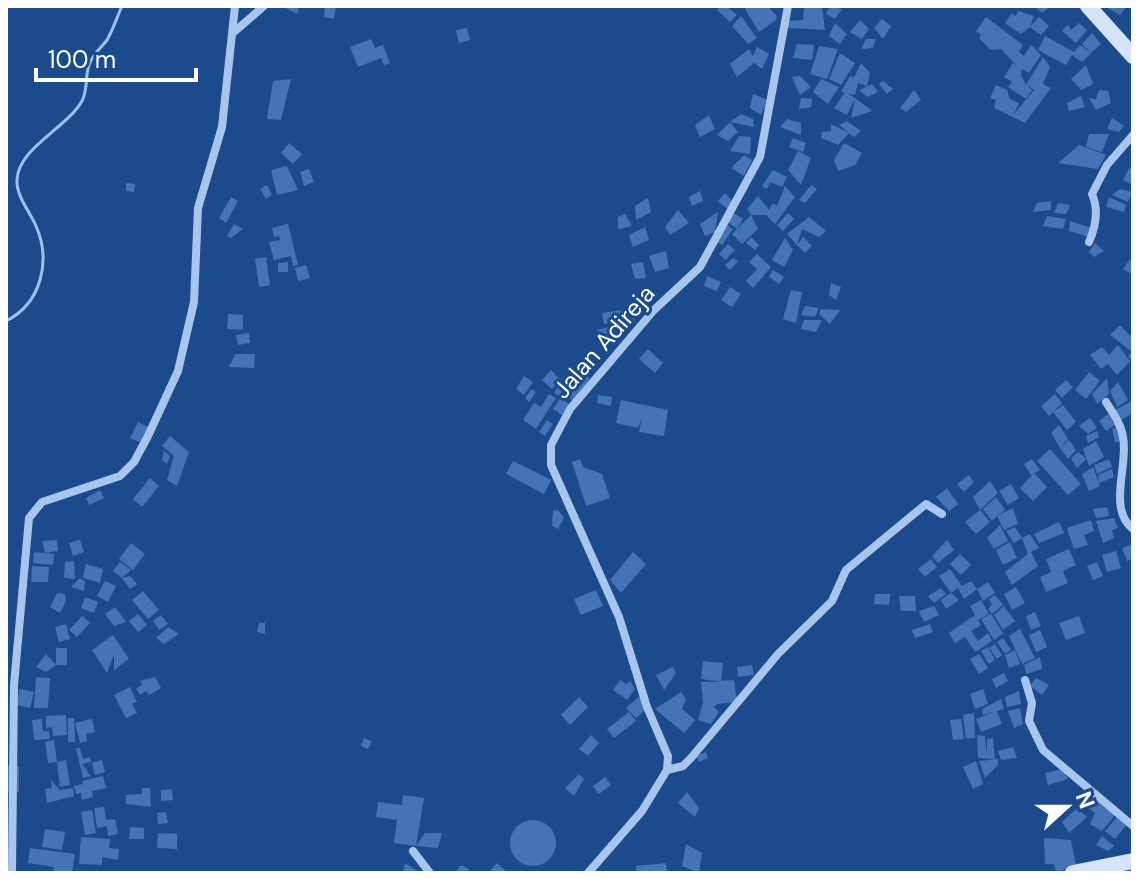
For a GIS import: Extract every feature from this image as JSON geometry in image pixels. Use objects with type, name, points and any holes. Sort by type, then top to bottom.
[{"type":"street","points":[[10,867],[14,685],[29,518],[42,502],[120,476],[134,462],[178,371],[194,302],[198,208],[222,127],[235,6]]},
{"type":"street","points":[[234,33],[264,6]]},
{"type":"street","name":"Jalan Adireja","points":[[667,770],[668,756],[647,707],[619,617],[551,465],[551,445],[570,409],[654,310],[700,267],[760,157],[788,6]]},
{"type":"street","points":[[1088,6],[1133,56]]},
{"type":"street","points":[[1089,242],[1096,223],[1096,204],[1092,194],[1107,165],[1133,135]]},
{"type":"street","points":[[1106,402],[1124,439],[1121,503],[1125,522],[1133,529]]},
{"type":"street","points":[[588,873],[642,811],[667,770],[691,758],[778,654],[832,601],[850,565],[926,504],[942,514]]},
{"type":"street","points":[[1025,680],[1032,703],[1029,721],[1043,750],[1133,826]]},
{"type":"street","points":[[413,851],[430,873]]},
{"type":"street","points":[[1073,873],[1133,861]]},
{"type":"building","points":[[282,6],[293,6],[299,9],[297,14]]},
{"type":"building","points":[[325,6],[336,6],[334,19],[324,17]]},
{"type":"building","points":[[722,6],[737,15],[730,22],[717,10]]},
{"type":"building","points":[[748,6],[767,6],[777,16],[776,20],[759,32],[745,9]]},
{"type":"building","points":[[804,6],[822,6],[825,30],[788,28],[786,21],[803,20]]},
{"type":"building","points":[[830,6],[842,9],[835,19],[826,14]]},
{"type":"building","points":[[1034,6],[1051,6],[1042,13]]},
{"type":"building","points":[[1104,6],[1127,6],[1120,15]]},
{"type":"building","points":[[1018,11],[1034,16],[1030,27],[1021,34],[1005,23],[1012,13],[1016,16]]},
{"type":"building","points":[[741,16],[757,38],[748,44],[732,26]]},
{"type":"building","points":[[986,17],[1023,45],[1019,52],[1024,56],[1031,45],[1041,55],[1029,73],[1022,69],[1021,75],[1026,85],[1043,57],[1050,67],[1043,84],[1051,88],[1025,123],[994,108],[996,100],[990,98],[996,85],[1007,90],[1010,99],[1019,103],[1014,114],[1034,90],[1027,85],[1032,90],[1026,99],[1008,87],[1012,82],[1004,77],[1013,63],[1017,66],[1001,49],[991,50],[979,38],[981,35],[976,31]]},
{"type":"building","points":[[1039,17],[1049,26],[1041,35],[1030,27]]},
{"type":"building","points":[[882,19],[891,26],[883,39],[874,28]]},
{"type":"building","points":[[860,20],[869,29],[862,39],[850,32]]},
{"type":"building","points":[[835,23],[847,34],[840,44],[829,36]]},
{"type":"building","points":[[1079,23],[1087,30],[1076,43],[1062,31],[1068,25],[1071,30]]},
{"type":"building","points":[[467,28],[470,40],[459,43],[456,30]]},
{"type":"building","points":[[1092,33],[1101,44],[1091,53],[1082,44]]},
{"type":"building","points":[[1045,36],[1074,52],[1080,45],[1091,53],[1082,62],[1072,55],[1066,65],[1038,50]]},
{"type":"building","points":[[371,39],[375,48],[383,45],[390,63],[384,65],[381,58],[358,67],[350,47]]},
{"type":"building","points":[[866,39],[876,39],[873,48],[861,49]]},
{"type":"building","points":[[797,44],[814,45],[812,60],[793,58]]},
{"type":"building","points":[[819,46],[838,49],[827,79],[810,74]]},
{"type":"building","points":[[757,47],[769,54],[762,69],[754,63],[737,77],[730,64],[749,49],[753,56]]},
{"type":"building","points":[[840,53],[855,63],[841,85],[829,79]]},
{"type":"building","points":[[861,63],[870,73],[867,86],[858,83],[855,95],[841,92],[850,76],[854,78]]},
{"type":"building","points":[[1086,65],[1093,84],[1081,90],[1071,79]]},
{"type":"building","points":[[800,76],[811,87],[800,95],[792,77]]},
{"type":"building","points":[[291,79],[281,120],[267,119],[273,81]]},
{"type":"building","points":[[821,79],[839,87],[828,104],[813,92]]},
{"type":"building","points":[[883,81],[893,89],[887,94],[879,84]]},
{"type":"building","points":[[872,84],[878,92],[867,97],[859,90]]},
{"type":"building","points":[[914,90],[921,100],[906,112],[900,108]]},
{"type":"building","points":[[1099,90],[1108,91],[1111,103],[1096,110],[1089,98],[1096,99]]},
{"type":"building","points":[[845,92],[855,98],[847,115],[834,108]]},
{"type":"building","points":[[753,94],[768,100],[761,115],[750,108]]},
{"type":"building","points":[[1081,96],[1085,107],[1069,111],[1067,103]]},
{"type":"building","points":[[801,98],[812,99],[811,107],[799,109]]},
{"type":"building","points":[[855,98],[872,111],[851,118]]},
{"type":"building","points":[[741,114],[753,119],[754,127],[730,122]]},
{"type":"building","points":[[709,115],[715,129],[700,137],[695,125]]},
{"type":"building","points":[[1112,118],[1124,126],[1119,132],[1107,129]]},
{"type":"building","points":[[787,119],[801,123],[801,135],[780,127]]},
{"type":"building","points":[[847,121],[861,131],[854,137],[839,125]]},
{"type":"building","points":[[730,122],[738,132],[728,141],[717,135]]},
{"type":"building","points":[[831,124],[849,133],[838,145],[821,138],[822,132],[831,131]]},
{"type":"building","points":[[1089,134],[1109,134],[1102,152],[1086,147]]},
{"type":"building","points":[[739,136],[751,137],[750,154],[730,151]]},
{"type":"building","points":[[793,138],[806,143],[803,152],[789,147]]},
{"type":"building","points":[[289,143],[302,154],[293,164],[281,153]]},
{"type":"building","points":[[844,143],[862,153],[855,165],[838,171],[834,160]]},
{"type":"building","points":[[1079,145],[1106,155],[1098,169],[1058,163]]},
{"type":"building","points":[[798,151],[811,158],[801,185],[788,170]]},
{"type":"building","points":[[744,155],[752,160],[744,176],[731,168]]},
{"type":"building","points":[[287,166],[298,190],[277,195],[271,170]]},
{"type":"building","points":[[1130,167],[1133,169],[1133,185],[1123,180]]},
{"type":"building","points":[[309,169],[314,182],[304,186],[300,172]]},
{"type":"building","points":[[773,170],[787,177],[782,187],[770,182],[767,189],[762,186]]},
{"type":"building","points":[[126,183],[135,184],[134,192],[126,191]]},
{"type":"building","points":[[267,185],[272,195],[266,199],[260,189]]},
{"type":"building","points":[[811,185],[817,189],[805,203],[799,200]]},
{"type":"building","points":[[785,186],[795,197],[775,224],[766,215],[751,215],[747,209],[758,196],[769,210],[773,203],[777,206]]},
{"type":"building","points":[[1120,189],[1132,192],[1128,202],[1112,195]]},
{"type":"building","points":[[700,191],[703,201],[692,206],[689,197]]},
{"type":"building","points":[[725,193],[734,203],[728,210],[718,201]]},
{"type":"building","points":[[231,197],[238,201],[226,223],[219,218]]},
{"type":"building","points":[[1109,197],[1126,205],[1124,212],[1106,207]]},
{"type":"building","points":[[648,198],[651,212],[636,220],[635,206]]},
{"type":"building","points":[[1051,201],[1051,210],[1033,212],[1037,203]]},
{"type":"building","points":[[1058,203],[1070,205],[1066,214],[1054,213]]},
{"type":"building","points":[[678,210],[689,223],[670,235],[665,227]]},
{"type":"building","points":[[718,212],[715,232],[705,236],[700,224]]},
{"type":"building","points":[[732,212],[743,219],[737,229],[726,221]]},
{"type":"building","points":[[788,213],[794,219],[783,231],[777,225]]},
{"type":"building","points":[[625,214],[632,226],[618,229],[618,217]]},
{"type":"building","points":[[751,215],[758,229],[742,244],[732,234]]},
{"type":"building","points":[[1047,216],[1066,219],[1063,229],[1043,226]]},
{"type":"building","points":[[809,217],[826,231],[819,237],[802,229],[797,245],[787,234]]},
{"type":"building","points":[[1070,221],[1095,229],[1089,237],[1069,231]]},
{"type":"building","points":[[234,224],[243,229],[231,238],[227,236]]},
{"type":"building","points":[[288,224],[298,265],[293,266],[291,256],[274,260],[269,242],[280,240],[279,236],[274,237],[272,228]]},
{"type":"building","points":[[727,225],[733,229],[722,245],[716,241]]},
{"type":"building","points":[[645,227],[649,240],[633,247],[629,235]]},
{"type":"building","points":[[751,237],[759,245],[755,250],[746,243]]},
{"type":"building","points":[[803,237],[812,246],[805,253],[797,245]]},
{"type":"building","points":[[785,238],[793,250],[784,267],[772,260]]},
{"type":"building","points":[[1095,243],[1104,251],[1094,257],[1089,252]]},
{"type":"building","points":[[728,244],[735,250],[725,260],[719,254]]},
{"type":"building","points":[[666,251],[669,268],[655,272],[649,256]]},
{"type":"building","points":[[757,254],[771,267],[753,288],[746,281],[757,269],[749,262]]},
{"type":"building","points":[[266,257],[270,285],[259,287],[255,259]]},
{"type":"building","points":[[733,258],[738,261],[730,270],[725,265]]},
{"type":"building","points":[[1130,259],[1133,262],[1133,275],[1123,269]]},
{"type":"building","points":[[288,262],[288,272],[278,272],[278,263]]},
{"type":"building","points":[[643,262],[646,278],[635,279],[631,264]]},
{"type":"building","points":[[306,265],[310,278],[298,281],[295,268]]},
{"type":"building","points":[[773,270],[784,277],[779,284],[769,277]]},
{"type":"building","points":[[707,276],[721,282],[717,291],[704,286]]},
{"type":"building","points":[[831,283],[841,287],[836,300],[829,295]]},
{"type":"building","points":[[730,287],[741,294],[732,307],[721,300]]},
{"type":"building","points":[[791,290],[802,292],[796,323],[783,319]]},
{"type":"building","points":[[805,306],[819,308],[815,317],[801,315]]},
{"type":"building","points":[[821,309],[840,310],[830,324],[819,314]]},
{"type":"building","points":[[621,310],[623,320],[604,324],[602,313]]},
{"type":"building","points":[[228,314],[243,315],[243,330],[227,329]]},
{"type":"building","points":[[626,315],[635,319],[629,330],[621,326]]},
{"type":"building","points":[[804,320],[822,320],[816,332],[801,329]]},
{"type":"building","points":[[1120,325],[1130,336],[1133,331],[1133,362],[1128,356],[1132,352],[1110,335]]},
{"type":"building","points":[[609,327],[612,338],[600,341],[597,330]]},
{"type":"building","points":[[249,333],[250,343],[238,345],[236,335]]},
{"type":"building","points":[[1118,345],[1130,361],[1117,375],[1108,364],[1101,369],[1090,355],[1102,347],[1109,355]]},
{"type":"building","points":[[648,349],[663,363],[655,373],[639,359]]},
{"type":"building","points":[[235,354],[255,354],[254,368],[229,367]]},
{"type":"building","points":[[574,368],[590,378],[575,402],[567,397],[573,388],[565,383]]},
{"type":"building","points":[[551,370],[561,380],[552,389],[542,380]]},
{"type":"building","points":[[1089,372],[1100,381],[1086,399],[1075,390]]},
{"type":"building","points":[[524,376],[533,382],[524,395],[516,389]]},
{"type":"building","points":[[1107,378],[1109,394],[1097,404],[1092,394]]},
{"type":"building","points":[[1066,380],[1073,387],[1062,398],[1055,390]]},
{"type":"building","points":[[1118,382],[1128,400],[1117,407],[1110,391]]},
{"type":"building","points":[[559,385],[568,391],[564,399],[554,393]]},
{"type":"building","points":[[532,389],[536,392],[529,402],[525,398]]},
{"type":"building","points":[[549,394],[556,398],[536,429],[523,420],[534,403],[541,407]]},
{"type":"building","points":[[1055,394],[1062,403],[1049,416],[1041,406]]},
{"type":"building","points":[[598,395],[612,397],[611,406],[597,403]]},
{"type":"building","points":[[560,398],[569,404],[562,415],[553,409]]},
{"type":"building","points":[[621,400],[668,410],[664,436],[639,432],[642,418],[638,428],[616,423]]},
{"type":"building","points":[[1132,401],[1133,413],[1121,420],[1115,410]]},
{"type":"building","points":[[1063,405],[1076,422],[1067,430],[1053,412]]},
{"type":"building","points":[[1108,414],[1115,425],[1106,431],[1099,421]]},
{"type":"building","points":[[1090,418],[1097,428],[1088,434],[1079,426]]},
{"type":"building","points":[[547,420],[553,424],[545,436],[539,432]]},
{"type":"building","points":[[138,422],[148,427],[141,443],[130,438]]},
{"type":"building","points":[[1059,425],[1068,439],[1060,448],[1051,433]]},
{"type":"building","points":[[1118,427],[1122,442],[1115,442],[1112,429]]},
{"type":"building","points":[[1097,431],[1099,437],[1088,443],[1086,436]]},
{"type":"building","points":[[170,436],[189,452],[177,486],[167,480],[174,456],[162,446]]},
{"type":"building","points":[[1069,440],[1076,450],[1068,459],[1060,448]]},
{"type":"building","points":[[1096,441],[1104,457],[1089,466],[1083,449]]},
{"type":"building","points":[[1050,449],[1081,484],[1068,495],[1037,461]]},
{"type":"building","points":[[164,451],[170,456],[167,464],[162,460]]},
{"type":"building","points":[[1078,452],[1086,459],[1077,468],[1071,459]]},
{"type":"building","points":[[580,459],[583,467],[602,474],[610,498],[586,506],[572,462]]},
{"type":"building","points":[[1032,459],[1040,470],[1031,475],[1024,464]]},
{"type":"building","points":[[1109,459],[1112,467],[1097,474],[1094,465]]},
{"type":"building","points":[[513,461],[551,480],[544,494],[506,474]]},
{"type":"building","points":[[1093,467],[1100,486],[1089,491],[1082,474]]},
{"type":"building","points":[[1112,469],[1114,477],[1099,483],[1098,475]]},
{"type":"building","points":[[1034,473],[1047,487],[1033,501],[1020,488]]},
{"type":"building","points":[[969,475],[974,482],[964,492],[957,484]]},
{"type":"building","points":[[150,478],[159,486],[142,507],[133,499]]},
{"type":"building","points":[[990,481],[998,493],[980,510],[973,497]]},
{"type":"building","points":[[1011,484],[1019,498],[1008,505],[999,491]]},
{"type":"building","points":[[947,488],[958,504],[949,511],[936,497]]},
{"type":"building","points":[[100,490],[104,498],[89,505],[86,498]]},
{"type":"building","points":[[996,497],[1005,510],[992,521],[983,509]]},
{"type":"building","points":[[1107,507],[1109,516],[1096,518],[1093,509]]},
{"type":"building","points":[[1013,508],[1018,524],[1004,530],[997,516]]},
{"type":"building","points":[[553,510],[559,511],[564,518],[558,529],[552,526]]},
{"type":"building","points":[[980,510],[990,522],[976,534],[965,522]]},
{"type":"building","points":[[1114,518],[1118,528],[1112,530],[1114,538],[1103,543],[1096,521]]},
{"type":"building","points":[[1091,520],[1094,531],[1084,535],[1088,545],[1074,549],[1067,528]]},
{"type":"building","points":[[1059,522],[1064,533],[1039,543],[1034,534]]},
{"type":"building","points":[[1000,525],[1008,541],[994,549],[987,538]]},
{"type":"building","points":[[1015,527],[1022,538],[1014,543],[1006,531]]},
{"type":"building","points":[[1030,534],[1039,548],[1031,552],[1038,566],[1012,585],[1005,572],[1028,554],[1022,538]]},
{"type":"building","points":[[57,540],[58,551],[45,553],[42,541]]},
{"type":"building","points":[[80,540],[84,552],[73,556],[69,543]]},
{"type":"building","points":[[947,540],[954,550],[938,563],[932,556]]},
{"type":"building","points":[[1010,542],[1017,558],[1003,565],[996,550]]},
{"type":"building","points":[[131,543],[145,554],[133,570],[119,559]]},
{"type":"building","points":[[1133,544],[1133,558],[1127,561],[1122,548]]},
{"type":"building","points":[[1069,549],[1076,565],[1063,571],[1068,583],[1046,592],[1040,577],[1051,572],[1046,559]]},
{"type":"building","points":[[1116,551],[1121,568],[1107,572],[1102,555]]},
{"type":"building","points":[[34,552],[54,554],[53,565],[33,563]]},
{"type":"building","points":[[633,552],[646,564],[621,593],[610,580]]},
{"type":"building","points":[[960,554],[971,565],[961,575],[950,564]]},
{"type":"building","points":[[931,559],[937,567],[925,577],[918,569]]},
{"type":"building","points":[[74,561],[75,579],[64,578],[65,562]]},
{"type":"building","points":[[120,562],[131,570],[122,578],[113,571]]},
{"type":"building","points":[[1097,562],[1103,576],[1093,580],[1087,566]]},
{"type":"building","points":[[86,564],[103,569],[100,583],[83,578]]},
{"type":"building","points":[[32,566],[49,567],[48,582],[31,582]]},
{"type":"building","points":[[950,569],[962,586],[971,581],[977,589],[964,599],[958,588],[951,593],[939,576]]},
{"type":"building","points":[[130,576],[137,584],[130,589],[122,578]]},
{"type":"building","points":[[80,578],[85,581],[84,591],[71,587]]},
{"type":"building","points":[[105,581],[116,586],[108,602],[97,596]]},
{"type":"building","points":[[988,582],[995,593],[983,601],[977,589]]},
{"type":"building","points":[[1016,587],[1025,603],[1012,610],[1004,594]]},
{"type":"building","points":[[941,588],[946,594],[934,603],[928,596]]},
{"type":"building","points":[[596,590],[603,606],[581,615],[574,599]]},
{"type":"building","points":[[143,591],[159,610],[148,619],[132,600]]},
{"type":"building","points":[[57,593],[65,594],[66,601],[60,613],[50,607]]},
{"type":"building","points":[[951,593],[959,600],[946,609],[941,600]]},
{"type":"building","points":[[875,594],[890,594],[889,605],[874,604]]},
{"type":"building","points":[[995,595],[1003,605],[992,614],[988,609],[992,605],[989,599]]},
{"type":"building","points":[[899,596],[915,596],[916,611],[901,611]]},
{"type":"building","points":[[85,597],[98,602],[94,613],[81,608]]},
{"type":"building","points":[[981,600],[989,614],[978,620],[981,625],[971,631],[978,641],[988,633],[992,641],[975,652],[965,637],[955,643],[949,633],[975,615],[970,606]]},
{"type":"building","points":[[934,606],[939,615],[924,622],[919,611]]},
{"type":"building","points":[[1004,606],[1015,621],[1003,630],[994,615]]},
{"type":"building","points":[[115,607],[126,622],[114,626],[105,614]]},
{"type":"building","points":[[1035,612],[1041,626],[1031,630],[1026,616]]},
{"type":"building","points":[[138,614],[147,625],[138,632],[129,621]]},
{"type":"building","points":[[991,614],[1003,633],[994,640],[981,619]]},
{"type":"building","points":[[161,615],[168,624],[159,630],[153,621]]},
{"type":"building","points":[[82,616],[90,623],[77,637],[69,630]]},
{"type":"building","points":[[1079,616],[1085,633],[1066,640],[1059,623]]},
{"type":"building","points":[[259,623],[265,623],[265,634],[257,632]]},
{"type":"building","points":[[66,624],[70,639],[59,642],[55,627]]},
{"type":"building","points":[[930,624],[933,632],[915,638],[912,630]]},
{"type":"building","points":[[168,627],[179,634],[164,644],[156,638]]},
{"type":"building","points":[[1020,629],[1035,658],[1022,664],[1009,636]]},
{"type":"building","points":[[1040,630],[1047,647],[1036,652],[1029,635]]},
{"type":"building","points":[[113,635],[129,659],[114,670],[114,654],[107,673],[92,650]]},
{"type":"building","points":[[1003,638],[1011,650],[1005,654],[997,642]]},
{"type":"building","points":[[995,644],[1002,655],[997,659],[989,648]]},
{"type":"building","points":[[988,647],[995,660],[989,664],[981,651]]},
{"type":"building","points":[[56,648],[67,648],[67,665],[56,665]]},
{"type":"building","points":[[1015,650],[1020,664],[1009,668],[1005,655]]},
{"type":"building","points":[[46,654],[56,665],[46,672],[36,667]]},
{"type":"building","points":[[979,654],[988,668],[979,674],[970,659]]},
{"type":"building","points":[[1040,657],[1042,669],[1026,674],[1024,665]]},
{"type":"building","points":[[703,661],[723,663],[721,682],[701,679]]},
{"type":"building","points":[[752,665],[754,675],[738,677],[737,667]]},
{"type":"building","points":[[673,667],[676,673],[664,690],[656,675]]},
{"type":"building","points":[[1004,673],[1008,681],[996,688],[992,679]]},
{"type":"building","points":[[36,677],[50,678],[48,708],[34,708]]},
{"type":"building","points":[[155,677],[161,688],[149,695],[146,691],[140,695],[136,689],[142,685],[140,681]]},
{"type":"building","points":[[1036,678],[1049,685],[1042,695],[1030,686]]},
{"type":"building","points":[[620,680],[626,684],[630,681],[635,689],[627,700],[613,690]]},
{"type":"building","points":[[734,680],[737,702],[717,704],[714,707],[719,712],[711,724],[698,720],[703,703],[701,682]]},
{"type":"building","points":[[130,687],[137,702],[132,704],[137,713],[126,718],[114,695]]},
{"type":"building","points":[[20,689],[34,692],[30,708],[16,705]]},
{"type":"building","points":[[983,689],[988,704],[975,709],[970,694]]},
{"type":"building","points":[[1019,691],[1021,704],[1007,707],[1005,697]]},
{"type":"building","points":[[681,692],[686,699],[682,709],[695,720],[684,733],[655,709]]},
{"type":"building","points":[[640,696],[645,710],[636,718],[626,708]]},
{"type":"building","points":[[579,697],[588,707],[570,725],[561,715]]},
{"type":"building","points":[[1001,699],[1004,709],[997,711],[1002,724],[981,732],[976,719],[996,711],[983,715],[982,709]]},
{"type":"building","points":[[1020,708],[1023,724],[1014,728],[1008,711]]},
{"type":"building","points":[[629,712],[636,721],[614,738],[607,729]]},
{"type":"building","points":[[974,713],[975,738],[966,739],[963,715]]},
{"type":"building","points":[[66,715],[67,735],[53,736],[52,727],[46,728],[46,716]]},
{"type":"building","points":[[68,718],[74,718],[75,742],[68,742]]},
{"type":"building","points":[[42,719],[43,731],[49,731],[50,739],[34,740],[32,720]]},
{"type":"building","points":[[92,719],[95,732],[86,734],[87,741],[80,743],[75,723]]},
{"type":"building","points":[[961,719],[964,739],[953,740],[950,720]]},
{"type":"building","points":[[591,735],[599,743],[588,756],[579,749]]},
{"type":"building","points":[[977,735],[985,736],[987,755],[987,739],[993,738],[995,759],[978,758]]},
{"type":"building","points":[[364,738],[372,742],[368,749],[361,746]]},
{"type":"building","points":[[54,740],[57,762],[48,763],[45,742]]},
{"type":"building","points":[[1013,747],[1017,758],[1001,760],[998,751]]},
{"type":"building","points":[[76,748],[80,748],[83,759],[90,757],[91,762],[82,764],[91,776],[83,778]]},
{"type":"building","points":[[706,752],[708,758],[699,762],[696,756]]},
{"type":"building","points":[[998,759],[998,765],[985,778],[979,761]]},
{"type":"building","points":[[66,760],[70,785],[60,787],[57,762]]},
{"type":"building","points":[[102,760],[105,772],[95,775],[92,763]]},
{"type":"building","points":[[976,761],[983,784],[973,789],[963,767]]},
{"type":"building","points":[[6,766],[19,766],[19,792],[6,791]]},
{"type":"building","points":[[1063,769],[1068,779],[1048,785],[1045,773]]},
{"type":"building","points":[[579,774],[584,779],[574,796],[565,788]]},
{"type":"building","points":[[103,776],[106,788],[92,791],[93,797],[82,800],[81,793],[76,794],[74,786]]},
{"type":"building","points":[[605,777],[611,785],[599,794],[593,786]]},
{"type":"building","points":[[51,780],[60,790],[73,788],[74,796],[47,803],[45,789],[52,788]]},
{"type":"building","points":[[142,788],[150,788],[151,807],[126,804],[126,795],[142,794]]},
{"type":"building","points":[[172,789],[173,800],[161,801],[161,790]]},
{"type":"building","points":[[687,792],[699,808],[695,817],[678,803]]},
{"type":"building","points":[[403,795],[424,798],[416,846],[394,843],[397,820],[376,817],[378,802],[402,805]]},
{"type":"building","points":[[1095,797],[1115,815],[1102,831],[1090,824],[1095,813],[1087,807]]},
{"type":"building","points":[[104,807],[106,820],[115,819],[118,834],[108,836],[107,826],[97,828],[94,808]]},
{"type":"building","points":[[1077,808],[1087,817],[1069,833],[1062,822]]},
{"type":"building","points":[[92,810],[96,833],[85,835],[81,812]]},
{"type":"building","points":[[166,812],[168,823],[158,824],[157,813]]},
{"type":"building","points":[[1121,812],[1131,819],[1115,839],[1105,831]]},
{"type":"building","points":[[533,820],[549,827],[556,843],[549,859],[533,866],[517,859],[510,843],[517,827]]},
{"type":"building","points":[[130,827],[144,828],[144,839],[129,839]]},
{"type":"building","points":[[45,829],[65,832],[62,850],[42,847]]},
{"type":"building","points":[[158,833],[177,834],[177,849],[157,848]]},
{"type":"building","points":[[425,833],[442,833],[438,848],[416,846]]},
{"type":"building","points":[[1102,836],[1114,846],[1108,851],[1096,845]]},
{"type":"building","points":[[81,837],[110,839],[109,848],[119,849],[118,860],[102,857],[102,865],[79,864]]},
{"type":"building","points":[[1044,838],[1071,840],[1076,865],[1056,873],[1054,864],[1045,864]]},
{"type":"building","points":[[686,844],[702,853],[699,873],[682,866]]},
{"type":"building","points":[[30,848],[75,854],[72,873],[53,873],[54,867],[28,863]]},
{"type":"building","points":[[405,863],[421,873],[403,873]]},
{"type":"building","points":[[497,863],[508,873],[488,873]]},
{"type":"building","points":[[666,863],[667,873],[637,873],[636,866]]},
{"type":"building","points":[[461,865],[469,869],[468,873],[455,873]]},
{"type":"waterway","points":[[6,321],[28,303],[40,280],[43,266],[36,226],[17,186],[19,169],[34,148],[82,101],[90,61],[107,40],[122,6]]}]
